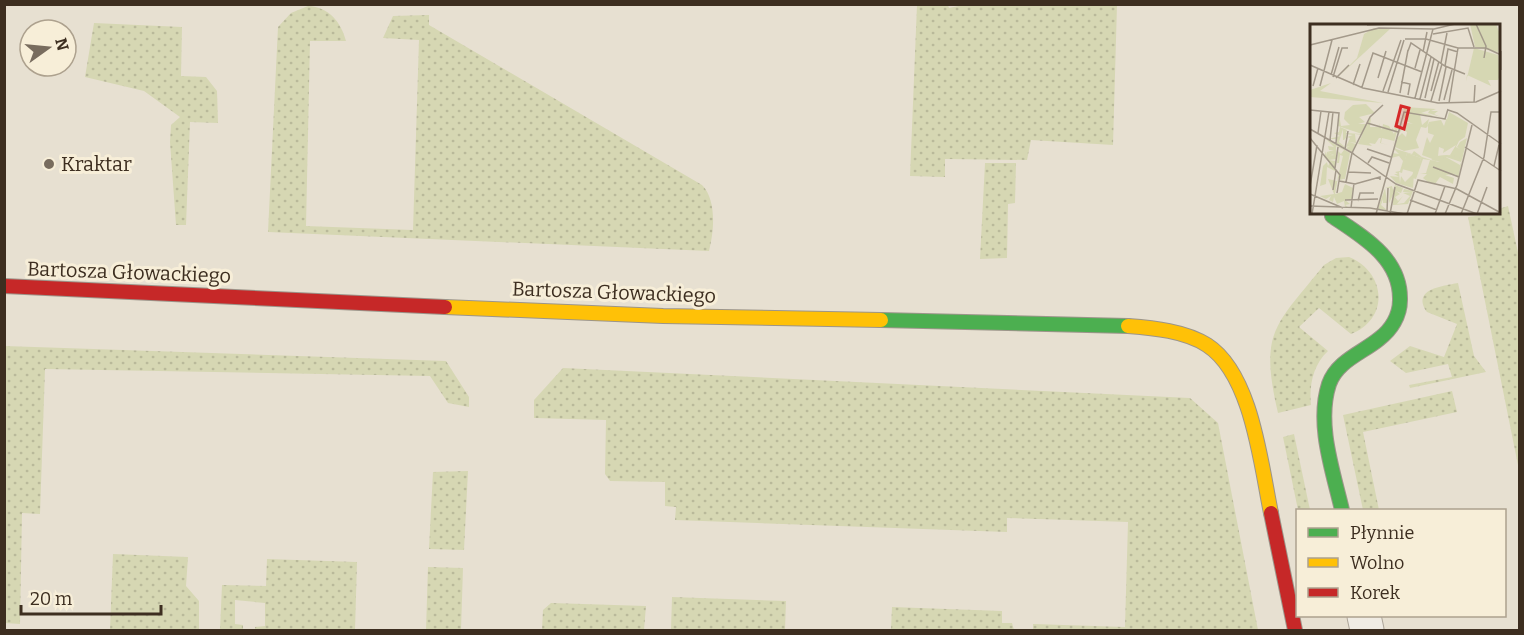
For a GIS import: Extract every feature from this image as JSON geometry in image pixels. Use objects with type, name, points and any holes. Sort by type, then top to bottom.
[{"type":"street","points":[[1332,216],[1381,252],[1393,268],[1401,287],[1400,310],[1388,332],[1341,365],[1330,382],[1326,422],[1342,509]]},
{"type":"street","name":"Bartosza Głowackiego","points":[[4,286],[753,318],[1103,325],[1163,331],[1196,339],[1218,353],[1236,381],[1253,429],[1295,630]]},
{"type":"green space","points":[[968,4],[1117,5],[1113,145],[1031,140],[1027,160],[945,159],[945,177],[910,176],[917,5],[948,5],[949,8]]},
{"type":"green space","points":[[308,6],[322,9],[333,17],[346,41],[310,41],[306,226],[413,230],[419,40],[383,38],[393,16],[429,15],[429,25],[702,185],[710,199],[713,216],[709,251],[268,232],[278,27],[291,13]]},
{"type":"green space","points":[[94,23],[182,27],[181,76],[206,77],[217,91],[218,123],[190,122],[186,225],[176,225],[170,142],[171,125],[180,117],[144,91],[85,77]]},
{"type":"green space","points":[[985,163],[1016,163],[1015,203],[1008,204],[1007,258],[980,259]]},
{"type":"green space","points":[[1508,206],[1520,262],[1519,470],[1468,217],[1500,214],[1500,209]]},
{"type":"green space","points":[[1349,257],[1370,273],[1376,284],[1379,296],[1372,318],[1364,327],[1351,334],[1319,308],[1299,327],[1328,351],[1313,376],[1311,405],[1278,413],[1270,364],[1271,346],[1276,331],[1293,302],[1324,265],[1336,258]]},
{"type":"green space","points":[[1458,283],[1474,356],[1486,372],[1410,388],[1409,385],[1452,377],[1448,364],[1406,373],[1390,361],[1410,346],[1444,357],[1457,324],[1427,312],[1423,298],[1431,290]]},
{"type":"green space","points":[[5,346],[446,361],[469,397],[469,407],[448,403],[430,376],[45,369],[40,514],[22,513],[20,624],[5,623]]},
{"type":"green space","points":[[563,368],[1190,398],[1218,423],[1258,630],[1033,630],[1033,624],[1125,627],[1128,522],[1007,518],[1007,532],[675,520],[676,507],[665,506],[665,482],[610,481],[605,474],[606,420],[534,418],[534,400]]},
{"type":"green space","points":[[1452,391],[1457,412],[1363,432],[1379,509],[1363,509],[1343,415]]},
{"type":"green space","points":[[1294,434],[1310,509],[1298,509],[1283,437]]},
{"type":"green space","points":[[468,471],[464,550],[429,549],[433,472]]},
{"type":"green space","points":[[113,554],[188,557],[186,586],[199,601],[199,630],[110,630]]},
{"type":"green space","points":[[267,559],[357,562],[355,630],[255,630],[255,627],[265,626],[265,603],[235,600],[235,624],[243,625],[243,630],[220,630],[222,585],[266,586]]},
{"type":"green space","points":[[428,567],[463,568],[461,630],[426,630]]},
{"type":"green space","points":[[672,597],[786,601],[785,630],[671,630]]},
{"type":"green space","points":[[551,603],[646,606],[644,630],[542,630],[543,610]]},
{"type":"green space","points":[[892,607],[1002,611],[1002,623],[1012,623],[1014,630],[891,630]]},
{"type":"traffic: fast","points":[[1332,216],[1356,232],[1378,250],[1387,261],[1399,285],[1400,300],[1397,317],[1387,331],[1344,363],[1329,384],[1325,399],[1325,431],[1342,509]]},
{"type":"traffic: fast","points":[[881,320],[1128,326]]},
{"type":"traffic: slow","points":[[445,307],[663,316],[881,320]]},
{"type":"traffic: slow","points":[[1128,326],[1159,329],[1189,336],[1207,345],[1222,359],[1235,377],[1252,422],[1271,513]]},
{"type":"traffic: jam","points":[[4,286],[445,307]]},
{"type":"traffic: jam","points":[[1271,513],[1295,630]]},
{"type":"place","name":"Kraktar","points":[[49,164]]}]
